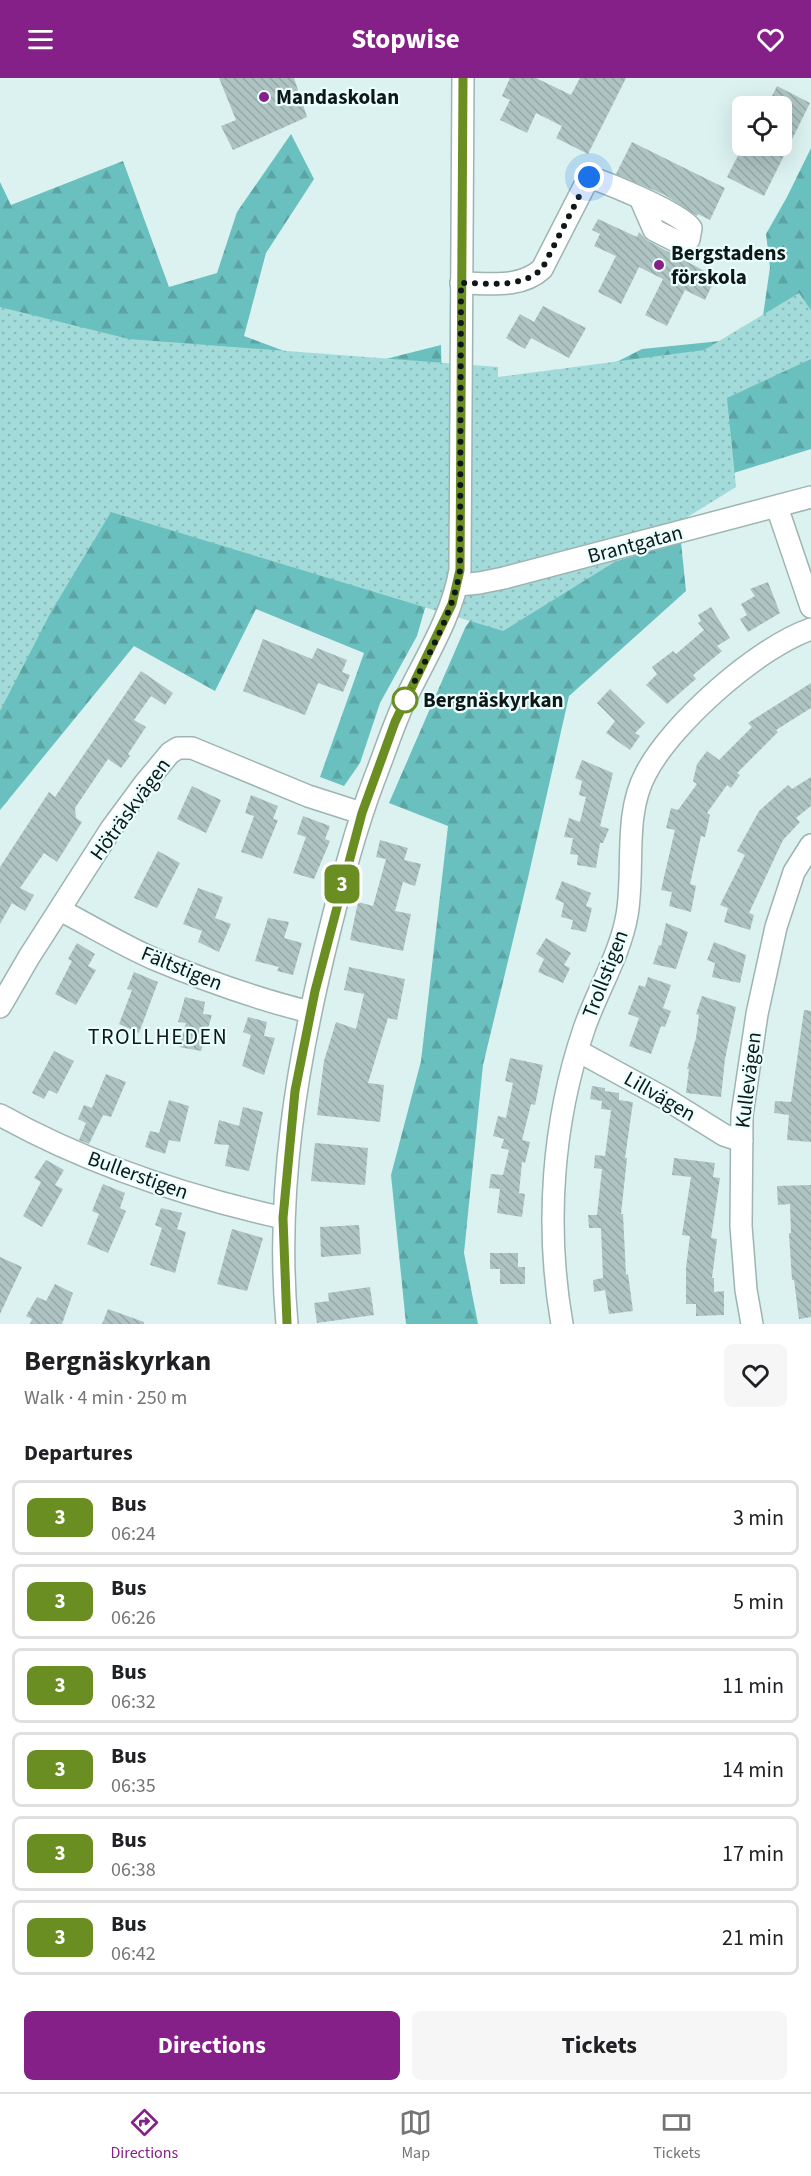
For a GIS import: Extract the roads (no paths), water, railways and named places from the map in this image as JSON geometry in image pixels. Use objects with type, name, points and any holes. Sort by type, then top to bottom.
[{"type":"street","points":[[287,1324],[283,1218],[295,1091],[310,1012],[349,855],[362,813],[395,722],[445,621],[458,585],[463,78]]},
{"type":"street","points":[[461,283],[510,283],[535,276],[542,269],[589,177],[640,198]]},
{"type":"street","name":"Brantgatan","points":[[458,585],[504,578],[811,497]]},
{"type":"street","points":[[777,507],[811,607]]},
{"type":"street","name":"Trollstigen","points":[[562,1324],[552,1256],[559,1143],[568,1083],[591,1011],[620,944],[627,916],[632,874],[632,824],[639,787],[658,752],[716,692],[743,669],[785,642],[811,629]]},
{"type":"street","name":"Höträskvägen","points":[[0,1007],[29,957],[118,820],[162,761],[178,748],[192,748],[308,796],[362,813]]},
{"type":"street","name":"Kullevägen","points":[[752,1324],[744,1276],[741,1226],[741,1115],[764,976],[786,894],[794,872],[811,845]]},
{"type":"street","name":"Fältstigen","points":[[60,910],[152,958],[282,1005],[310,1012]]},
{"type":"street","name":"Lillvägen","points":[[578,1051],[666,1099],[724,1135],[741,1142]]},
{"type":"street","name":"Bullerstigen","points":[[0,1115],[31,1132],[136,1177],[211,1200],[283,1218]]},
{"type":"place","name":"Mandaskolan","points":[[264,97]]},
{"type":"place","name":"Bergstadens förskola","points":[[659,265]]},
{"type":"place","name":"Bergnäskyrkan","points":[[405,700]]},
{"type":"district","name":"TROLLHEDEN","points":[[158,1037]]}]
